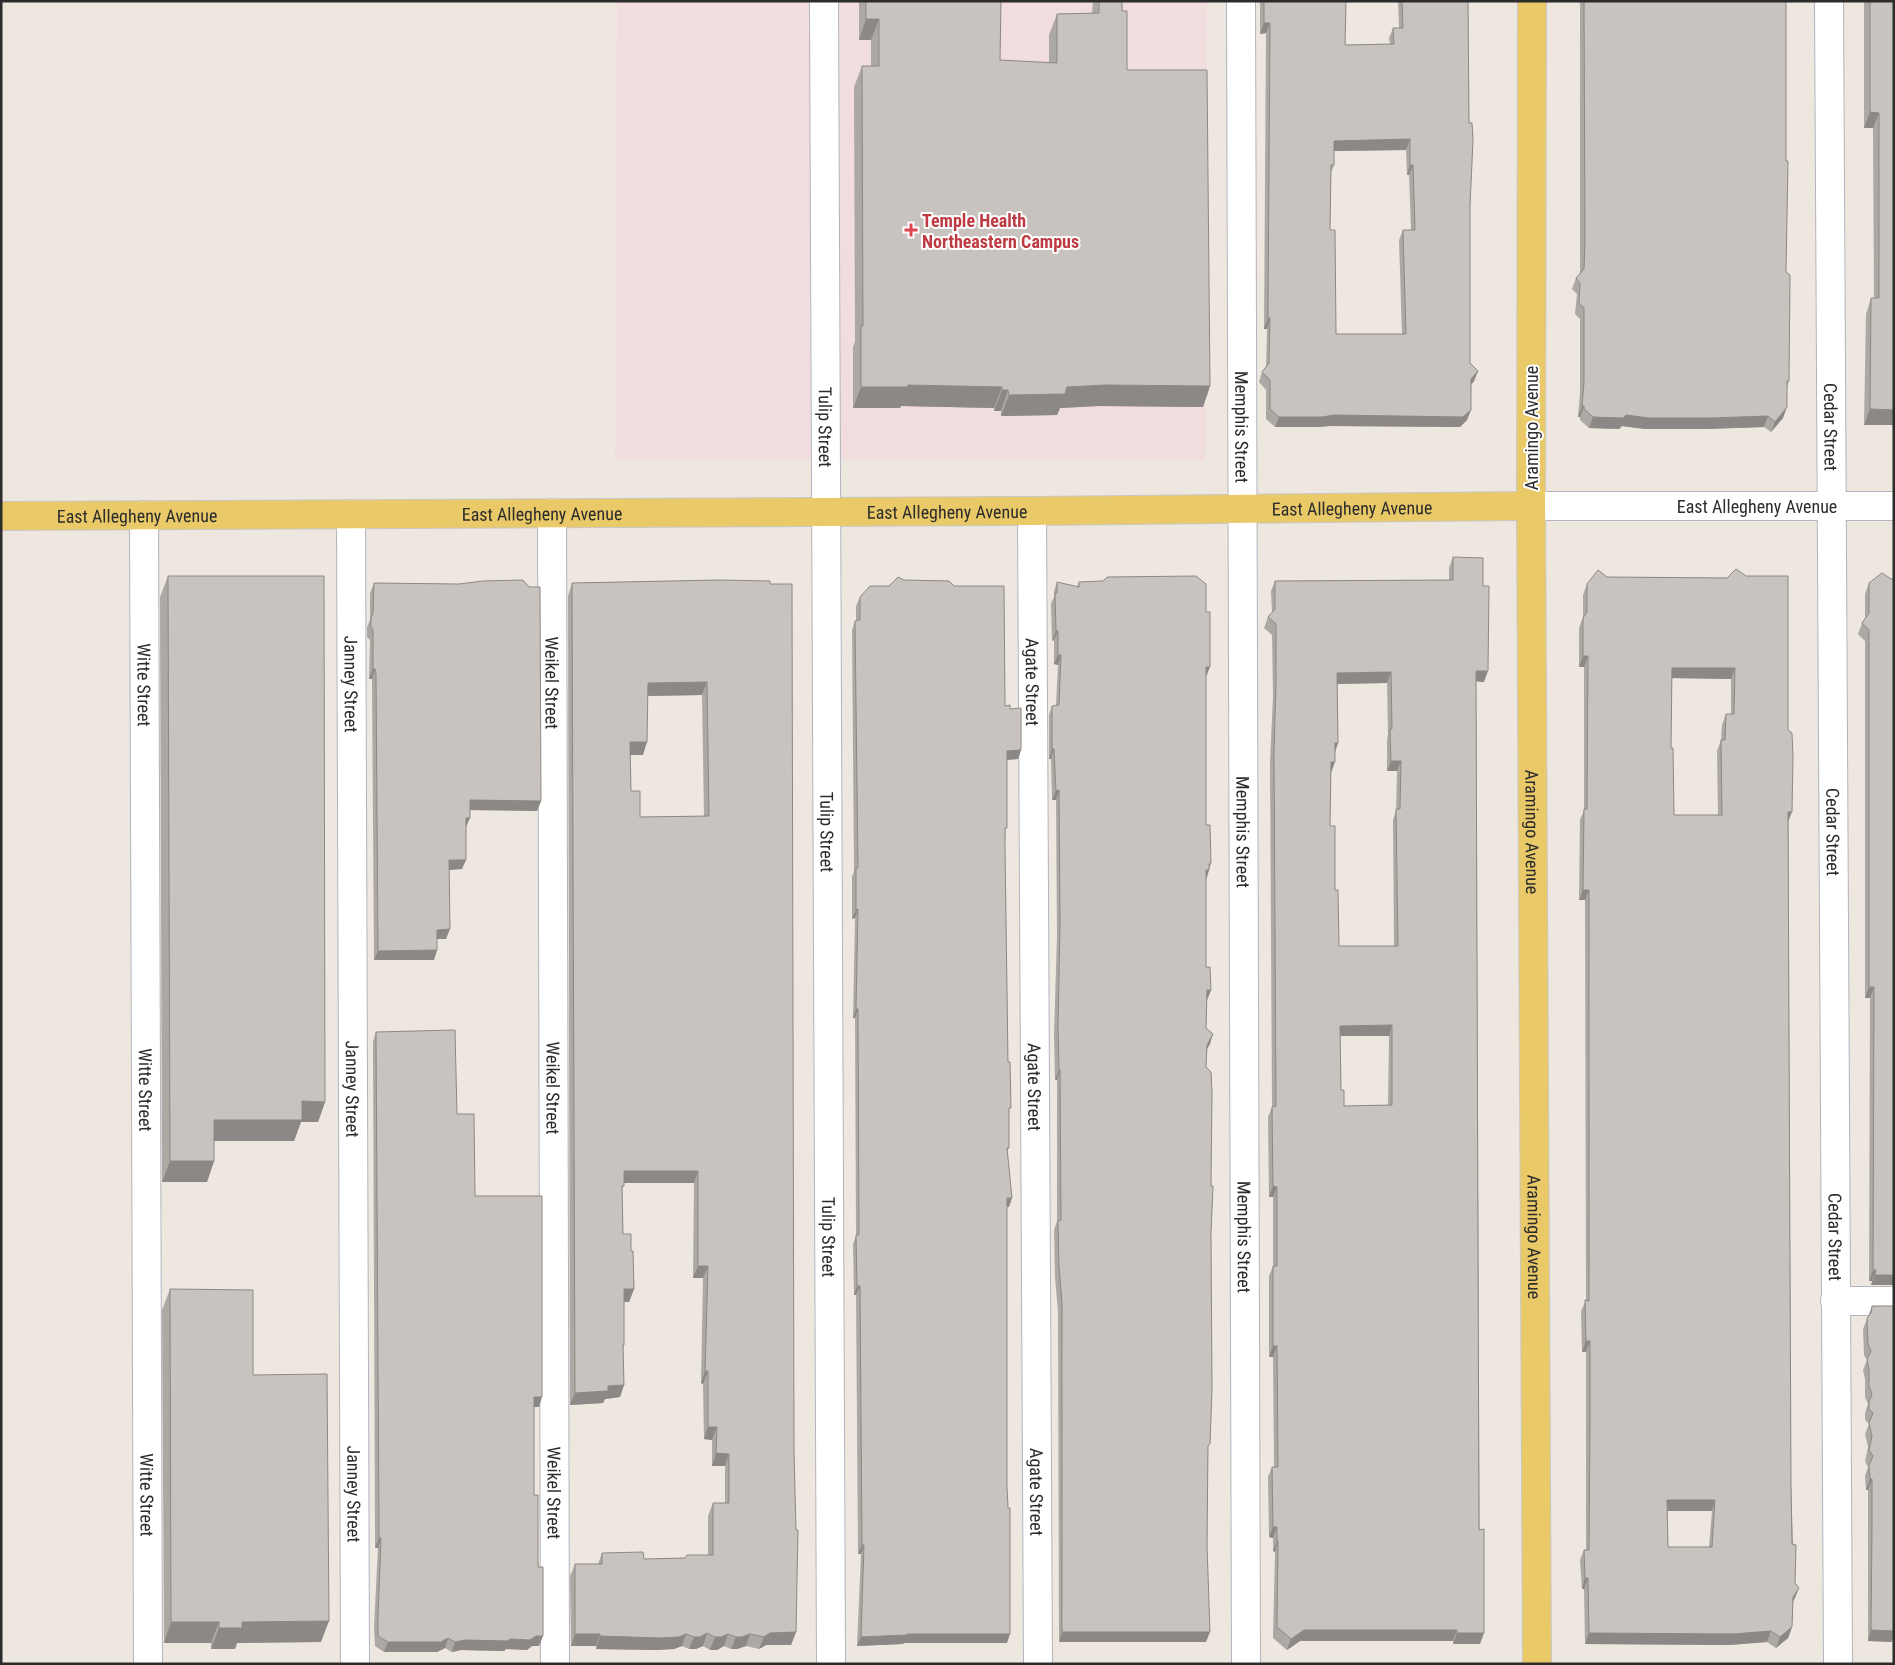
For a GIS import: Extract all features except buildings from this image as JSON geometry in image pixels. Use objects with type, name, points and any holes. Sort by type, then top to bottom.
[{"type":"main road","name":"Aramingo Avenue","points":[[1532,1],[1531,506],[1537,1664]]},
{"type":"main road","name":"East Allegheny Avenue","points":[[1,516],[1032,511],[1531,506]]},
{"type":"street","name":"Tulip Street","points":[[824,1],[831,1664]]},
{"type":"street","name":"Memphis Street","points":[[1241,1],[1246,1664]]},
{"type":"street","name":"Cedar Street","points":[[1829,1],[1838,1664]]},
{"type":"street","name":"East Allegheny Avenue","points":[[1531,506],[1894,506]]},
{"type":"street","name":"Agate Street","points":[[1032,511],[1038,1664]]},
{"type":"street","name":"Weikel Street","points":[[552,513],[556,1664]]},
{"type":"street","name":"Janney Street","points":[[351,514],[355,1664]]},
{"type":"street","name":"Witte Street","points":[[144,515],[148,1664]]},
{"type":"street","points":[[1835,1301],[1894,1301]]},
{"type":"shaded area","name":"Temple Health Northeastern Campus","points":[[617,1],[1207,1],[1205,460],[615,459]]},
{"type":"place","name":"Temple Health Northeastern Campus","points":[[911,230]]}]
